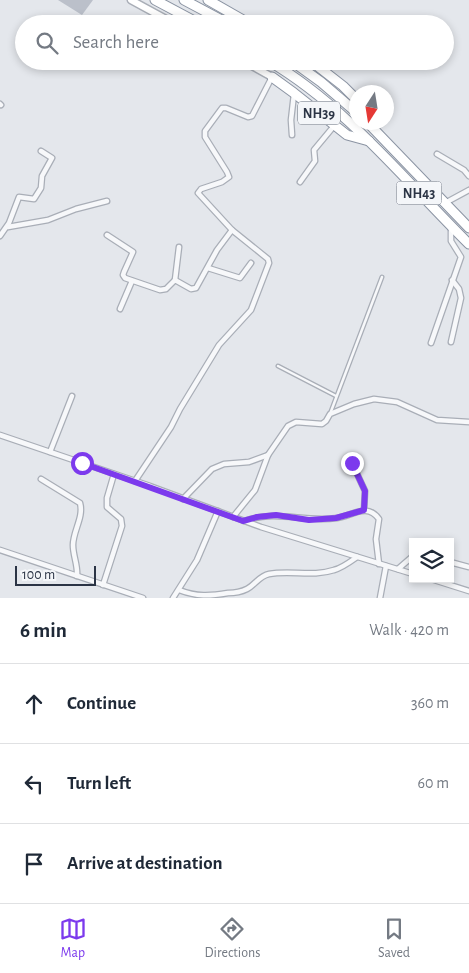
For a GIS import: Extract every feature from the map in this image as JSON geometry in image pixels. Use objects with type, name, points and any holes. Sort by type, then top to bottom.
[{"type":"highway","points":[[155,0],[183,15]]},
{"type":"highway","points":[[184,0],[212,15]]},
{"type":"highway","points":[[208,0],[234,15]]},
{"type":"highway","name":"NH43","points":[[283,70],[306,85],[359,131],[469,244]]},
{"type":"highway","points":[[304,70],[349,106]]},
{"type":"highway","name":"NH39","points":[[323,70],[349,92]]},
{"type":"highway","name":"NH39","points":[[272,77],[347,135],[369,142]]},
{"type":"highway","name":"NH43","points":[[378,130],[469,228]]},
{"type":"street","points":[[131,0],[158,15]]},
{"type":"street","name":"NH39","points":[[259,70],[272,77]]},
{"type":"street","points":[[135,481],[172,428],[180,409],[219,345],[247,315],[254,304],[269,263],[268,259],[232,230],[198,193],[201,189],[222,182],[229,177],[204,134],[222,108],[248,117],[252,116],[272,77]]},
{"type":"street","points":[[292,135],[291,120],[294,93]]},
{"type":"street","points":[[300,182],[315,161],[314,150],[334,126]]},
{"type":"street","points":[[0,236],[8,226],[20,197],[34,199],[41,188],[42,176],[52,158],[41,151]]},
{"type":"street","points":[[437,154],[464,170],[469,176]]},
{"type":"street","points":[[445,203],[469,190]]},
{"type":"street","points":[[8,226],[48,220],[76,209],[107,201]]},
{"type":"street","points":[[431,343],[461,257],[451,241],[451,227]]},
{"type":"street","points":[[175,280],[192,289],[196,288],[217,250],[232,230]]},
{"type":"street","points":[[107,235],[133,252],[123,275],[126,278],[160,290],[166,289],[175,280],[179,247]]},
{"type":"street","points":[[208,268],[240,278],[251,263]]},
{"type":"street","points":[[120,309],[132,280]]},
{"type":"street","points":[[451,342],[461,298],[459,289],[452,280]]},
{"type":"street","points":[[50,452],[72,396]]},
{"type":"street","points":[[233,517],[255,490],[268,455],[280,436],[291,424],[296,422],[322,424],[330,414],[354,404],[374,399],[397,402],[437,420],[469,422]]},
{"type":"street","points":[[0,435],[184,498],[243,521],[409,573]]},
{"type":"street","points":[[184,498],[212,469],[224,464],[249,462],[268,455]]},
{"type":"street","points":[[352,463],[365,491],[364,510]]},
{"type":"street","points":[[103,585],[122,526],[121,519],[107,507],[107,498],[114,474]]},
{"type":"street","points":[[41,479],[80,503],[81,510],[72,545],[77,576]]},
{"type":"street","points":[[243,521],[276,515],[309,520],[336,518],[364,510],[374,514],[379,519],[376,538],[379,564]]},
{"type":"street","points":[[173,598],[197,560],[218,511]]},
{"type":"street","points":[[0,550],[142,598]]},
{"type":"street","points":[[179,590],[207,597],[237,592],[247,589],[268,574],[332,571],[343,567],[357,557]]},
{"type":"street","points":[[398,570],[409,560]]},
{"type":"street","points":[[454,563],[469,567]]},
{"type":"street","points":[[380,598],[386,566]]},
{"type":"street","points":[[444,583],[469,591]]},
{"type":"lane","points":[[330,414],[382,277]]},
{"type":"lane","points":[[278,366],[337,396]]},
{"type":"building","points":[[58,0],[93,0],[82,15]]},
{"type":"route","points":[[82,463],[243,521],[269,515],[283,515],[309,520],[336,518],[364,510],[365,491],[352,463]]}]
